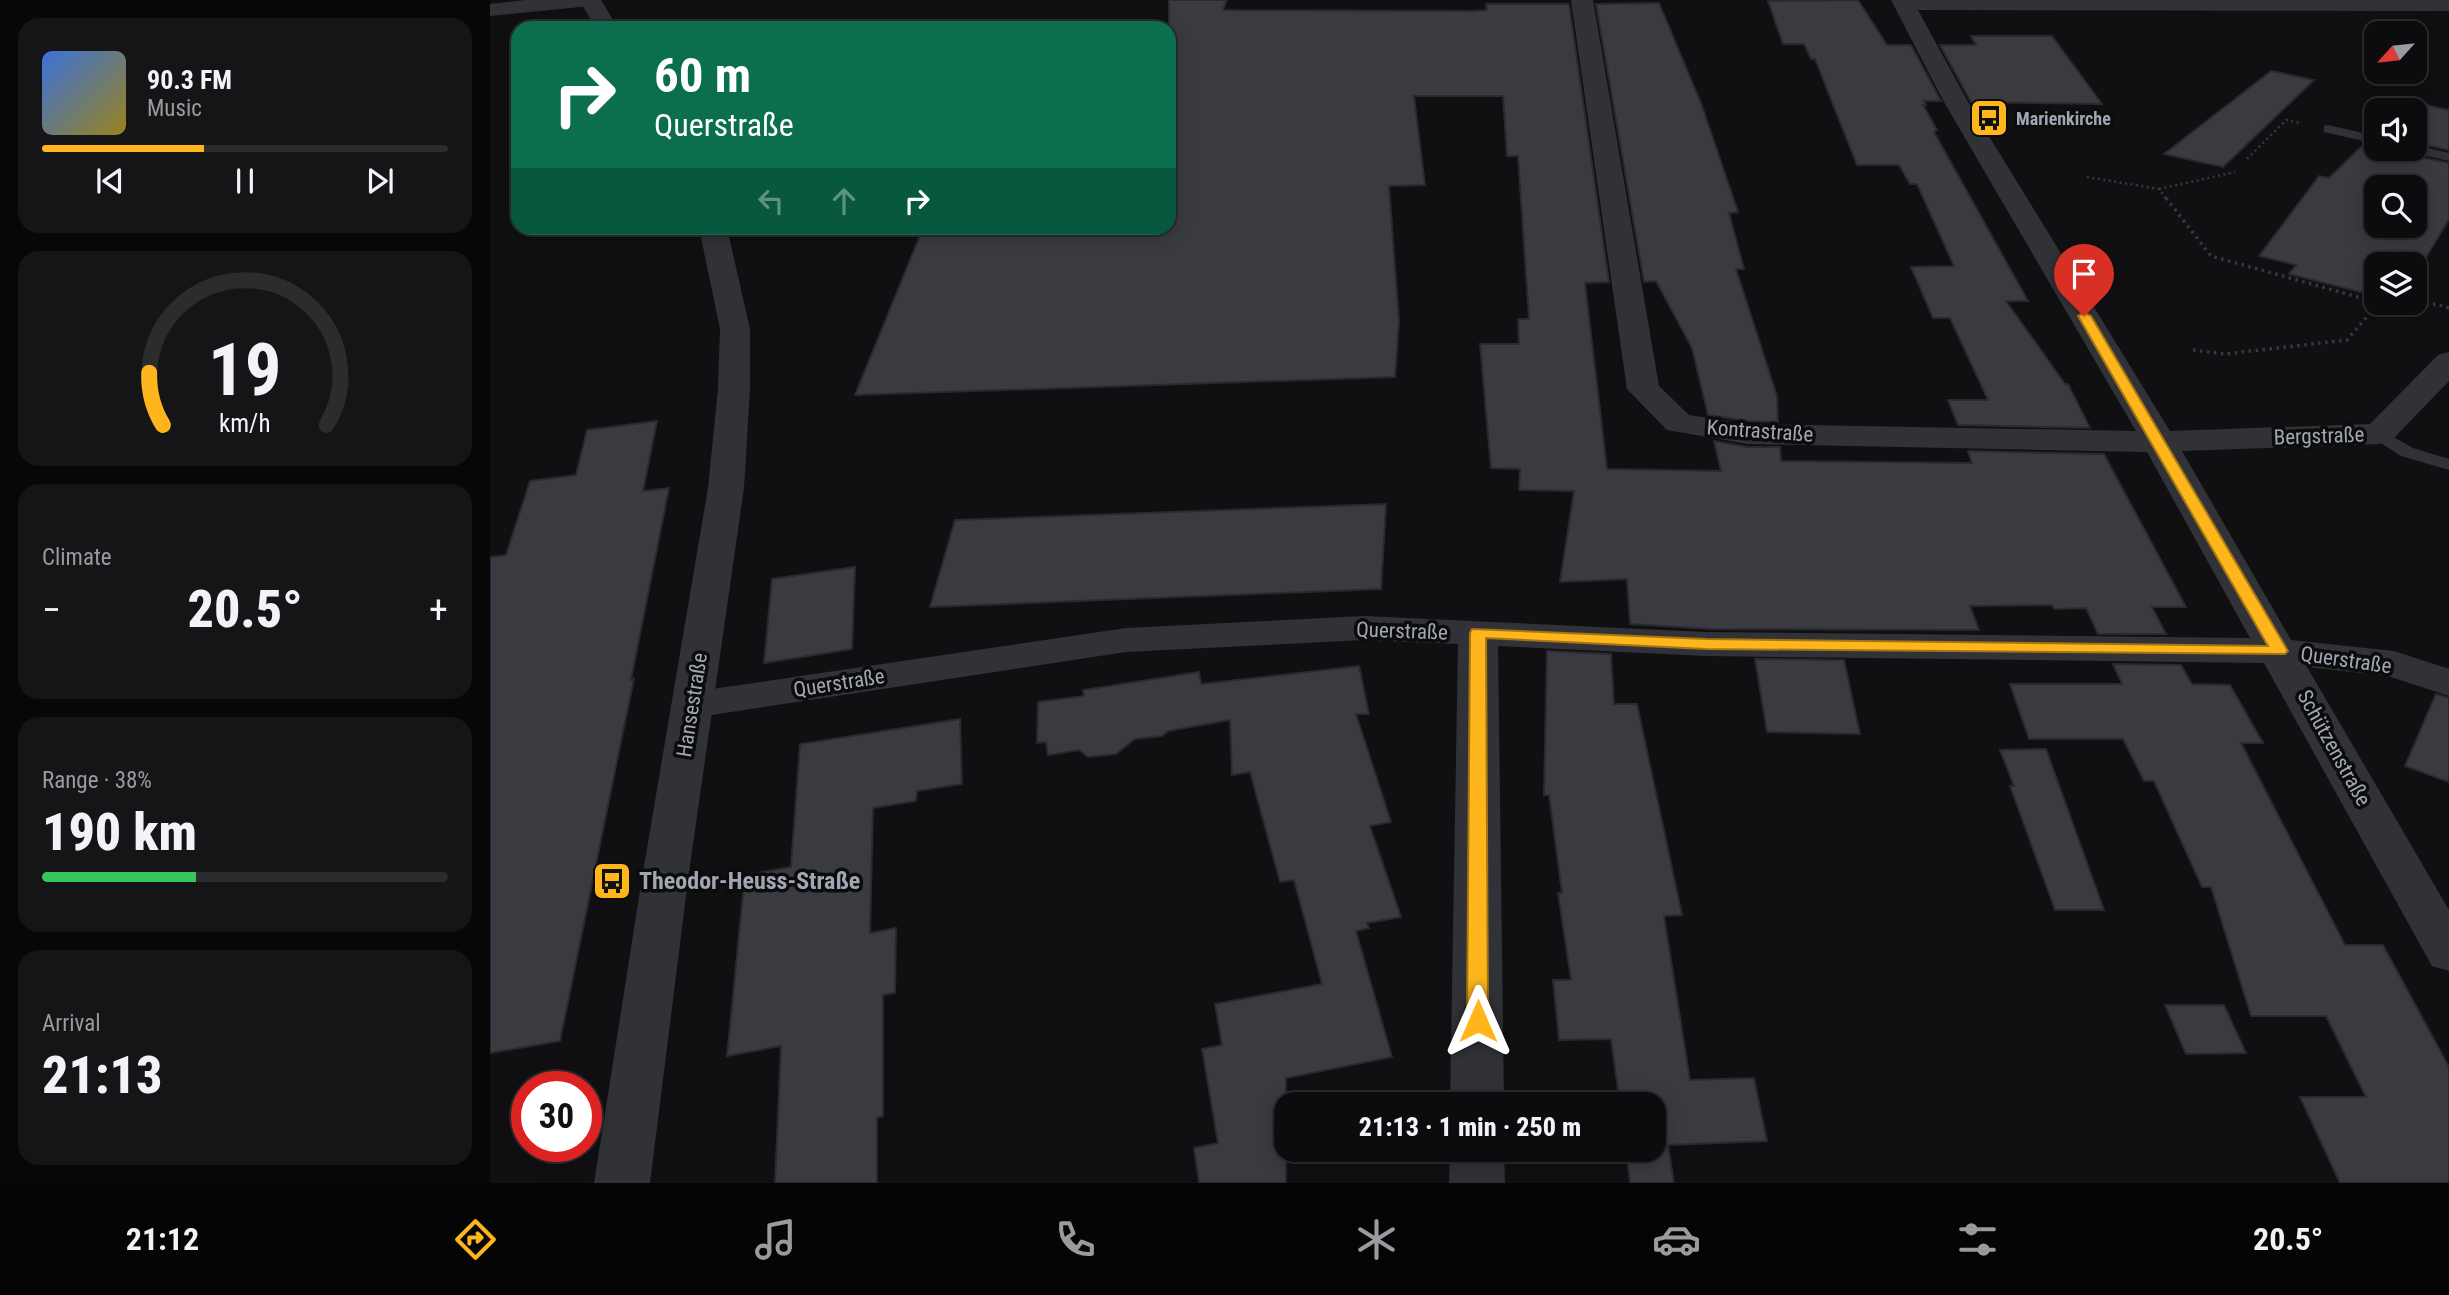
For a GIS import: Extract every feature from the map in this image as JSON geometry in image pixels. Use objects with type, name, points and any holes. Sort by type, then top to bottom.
[{"type":"street","points":[[490,10],[590,0],[603,21]]},
{"type":"street","name":"Kontrastraße","points":[[1582,0],[1643,389],[1679,423],[1748,434],[2159,442]]},
{"type":"street","name":"Schützenstraße","points":[[1903,2],[1956,102],[2159,442],[2449,953]]},
{"type":"street","points":[[1903,2],[2449,5]]},
{"type":"street","name":"Hansestraße","points":[[622,1183],[726,488],[734,389],[735,329],[715,235]]},
{"type":"street","name":"Bergstraße","points":[[2159,442],[2379,434],[2449,362]]},
{"type":"street","name":"Querstraße","points":[[692,705],[1126,640],[1364,628],[1706,644],[2279,651],[2394,664],[2449,683]]},
{"type":"street","points":[[1477,1092],[1478,633]]},
{"type":"street","points":[[1477,1162],[1477,1183]]},
{"type":"lane","points":[[2328,129],[2364,137]]},
{"type":"lane","points":[[2427,152],[2449,157]]},
{"type":"lane","points":[[2379,434],[2407,452],[2449,465]]},
{"type":"path","points":[[2248,159],[2286,120],[2328,129]]},
{"type":"path","points":[[2087,177],[2159,189],[2235,172]]},
{"type":"path","points":[[2159,189],[2211,256],[2364,299]]},
{"type":"path","points":[[2193,350],[2225,354],[2347,340],[2379,303],[2402,309],[2436,304],[2449,308]]},
{"type":"building","points":[[1169,0],[1227,0],[1223,10],[1474,11],[1487,10],[1486,4],[1569,4],[1609,282],[1585,283],[1607,469],[1721,471],[1714,441],[1748,447],[1780,447],[1781,461],[1972,463],[1968,451],[2104,454],[2186,607],[2152,607],[2166,634],[2098,634],[2086,608],[2054,609],[2052,605],[1970,606],[1979,630],[1710,629],[1630,624],[1627,579],[1560,582],[1574,491],[1519,490],[1520,469],[1491,468],[1480,344],[1519,344],[1518,319],[1529,319],[1518,156],[1507,156],[1503,96],[1414,96],[1425,185],[1389,186],[1399,321],[1395,377],[855,395],[920,235],[1176,235],[1176,21],[1169,21]]},
{"type":"building","points":[[1858,0],[1887,45],[1911,45],[1941,101],[1924,101],[1926,105],[1923,105],[1937,130],[1934,132],[2028,301],[2006,301],[2065,384],[2068,384],[2090,428],[1958,425],[1948,400],[1988,400],[1950,318],[1933,318],[1911,267],[1954,266],[1917,184],[1910,184],[1899,165],[1857,165],[1815,59],[1811,59],[1804,44],[1783,44],[1768,1]]},
{"type":"building","points":[[1659,3],[1701,103],[1738,212],[1729,213],[1744,269],[1736,269],[1777,396],[1778,422],[1708,415],[1692,348],[1656,281],[1644,282],[1596,4]]},
{"type":"building","points":[[1971,36],[2052,36],[2102,104],[1971,102],[1940,45],[1976,45]]},
{"type":"building","points":[[2271,71],[2314,80],[2223,167],[2164,154]]},
{"type":"building","points":[[2427,105],[2449,110],[2449,150],[2427,145]]},
{"type":"building","points":[[2364,144],[2364,161],[2427,161],[2427,159],[2449,163],[2449,219],[2427,256],[2427,252],[2364,252],[2364,293],[2289,274],[2296,265],[2259,256],[2319,176],[2329,178]]},
{"type":"building","points":[[657,421],[643,491],[669,488],[631,680],[634,679],[560,1041],[490,1053],[490,557],[506,555],[530,481],[576,475],[587,430]]},
{"type":"building","points":[[1386,504],[1381,589],[930,607],[955,520]]},
{"type":"building","points":[[855,567],[852,649],[764,663],[772,579]]},
{"type":"building","points":[[1547,651],[1611,654],[1614,704],[1637,704],[1682,915],[1664,916],[1690,1080],[1754,1078],[1767,1141],[1668,1145],[1674,1183],[1630,1183],[1627,1162],[1666,1162],[1666,1092],[1618,1092],[1611,1039],[1559,1040],[1553,980],[1571,980],[1558,893],[1562,893],[1549,795],[1544,795]]},
{"type":"building","points":[[1755,659],[1844,660],[1860,734],[1767,732]]},
{"type":"building","points":[[2113,664],[2181,665],[2192,684],[2230,685],[2263,743],[2241,743],[2345,945],[2383,945],[2449,1067],[2449,1183],[2340,1183],[2300,1097],[2366,1097],[2326,1016],[2251,1016],[2211,887],[2202,887],[2154,781],[2144,781],[2123,739],[2029,739],[2010,684],[2122,684]]},
{"type":"building","points":[[1359,666],[1369,714],[1356,714],[1391,822],[1370,826],[1401,917],[1367,923],[1369,928],[1356,931],[1392,1057],[1286,1078],[1286,1092],[1274,1092],[1274,1162],[1286,1162],[1286,1183],[1199,1183],[1194,1148],[1218,1143],[1202,1049],[1222,1045],[1215,1004],[1322,984],[1294,880],[1280,882],[1250,772],[1232,775],[1230,720],[1168,731],[1162,736],[1135,739],[1116,754],[1088,757],[1079,750],[1048,755],[1046,742],[1037,743],[1038,702],[1084,696],[1083,690],[1199,672],[1201,684]]},
{"type":"building","points":[[2436,694],[2449,698],[2449,782],[2405,766]]},
{"type":"building","points":[[960,719],[962,784],[917,791],[916,801],[873,808],[870,933],[896,928],[895,993],[883,995],[883,1116],[877,1118],[877,1183],[775,1183],[781,1046],[727,1056],[745,875],[791,867],[800,744]]},
{"type":"building","points":[[2046,749],[2104,910],[2055,910],[2010,786],[2014,786],[2000,750]]},
{"type":"building","points":[[2165,1005],[2224,1005],[2246,1053],[2186,1054]]},
{"type":"place","name":"Marienkirche","points":[[1989,118]]},
{"type":"place","name":"Theodor-Heuss-Straße","points":[[612,881]]},
{"type":"route","points":[[1478,1021],[1478,633],[1706,644],[2279,651],[2084,316]]}]
